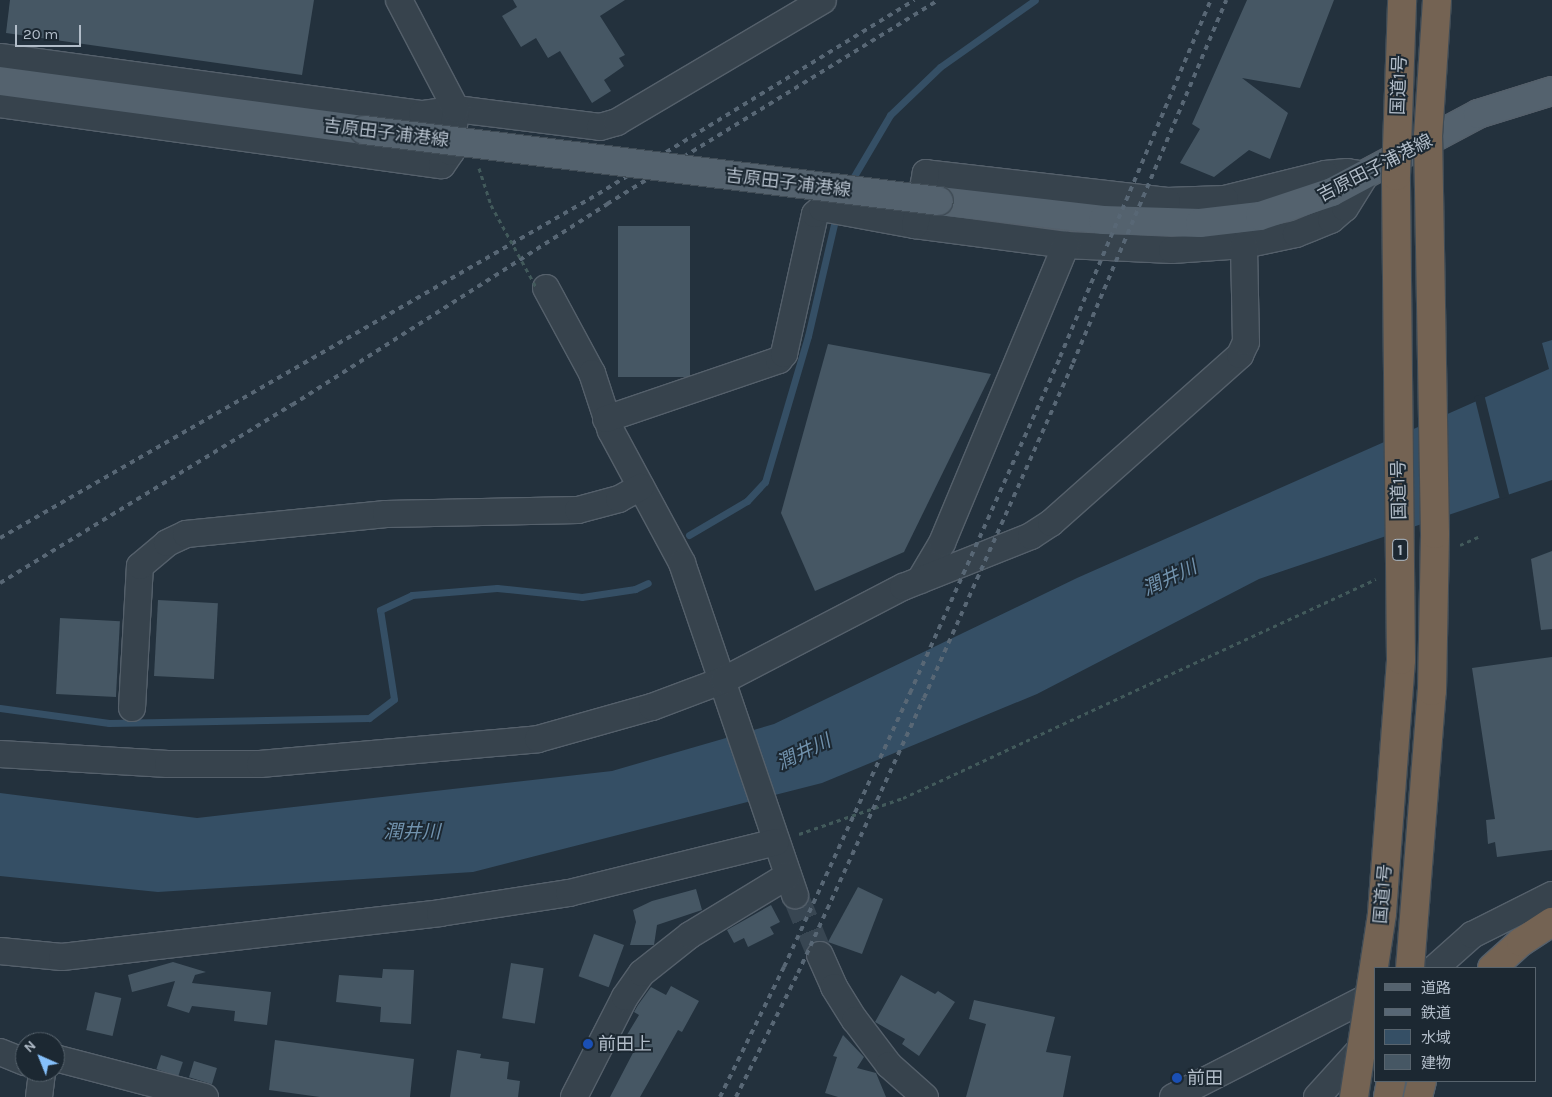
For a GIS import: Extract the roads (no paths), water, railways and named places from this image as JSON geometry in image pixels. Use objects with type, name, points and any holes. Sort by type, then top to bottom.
[{"type":"highway","name":"国道1号","points":[[1354,1097],[1382,914],[1401,660],[1396,176],[1402,0]]},
{"type":"highway","name":"国道1号","points":[[1410,967],[1432,690],[1435,534],[1428,136],[1437,0]]},
{"type":"highway","points":[[1499,962],[1552,922]]},
{"type":"highway","points":[[1388,1097],[1391,1082]]},
{"type":"highway","points":[[1418,1097],[1422,1082]]},
{"type":"main road","name":"吉原田子浦港線","points":[[0,82],[938,202],[1103,220],[1200,224],[1272,213],[1332,192],[1478,114],[1552,91]]},
{"type":"street","points":[[0,104],[427,166],[442,165],[448,160],[452,152],[456,109],[399,0]]},
{"type":"street","points":[[0,57],[422,114],[456,109],[590,127],[610,125],[823,0]]},
{"type":"street","points":[[602,408],[779,360],[784,354],[815,214],[822,208],[916,225],[1066,246],[1172,250],[1244,245],[1296,234],[1330,220],[1357,193],[1366,175],[1347,172],[1326,174],[1225,199],[1167,201],[926,173],[916,225]]},
{"type":"street","points":[[0,754],[53,758],[260,764],[538,739],[652,707],[724,680],[920,580],[1031,536],[1051,523],[1240,355],[1246,342],[1244,245]]},
{"type":"street","points":[[920,580],[942,543],[1066,246]]},
{"type":"street","points":[[541,288],[592,373],[602,408],[682,563],[724,680],[791,886],[690,935],[642,973],[624,997],[574,1097]]},
{"type":"street","points":[[132,708],[140,566],[167,542],[186,534],[386,514],[578,510],[619,499],[641,486]]},
{"type":"street","points":[[0,743],[53,758]]},
{"type":"street","points":[[0,951],[62,957],[440,913],[569,892],[776,842]]},
{"type":"street","points":[[1435,967],[1472,936],[1552,894]]},
{"type":"street","points":[[820,955],[834,988],[855,1020],[889,1065],[926,1097]]},
{"type":"street","points":[[1173,1097],[1374,994]]},
{"type":"street","points":[[1317,1097],[1374,1035]]},
{"type":"street","points":[[0,1052],[15,1058]]},
{"type":"street","points":[[65,1061],[205,1097]]},
{"type":"street","points":[[39,1097],[41,1082]]},
{"type":"water","name":"潤井川","points":[[1552,340],[1552,480],[1259,579],[1037,694],[822,783],[473,872],[158,892],[0,876],[0,793],[197,818],[612,771],[774,724],[1077,578],[1549,369],[1542,343]]},
{"type":"waterway","points":[[850,183],[890,115],[940,67],[1035,0]]},
{"type":"waterway","points":[[689,535],[747,501],[765,482],[808,336],[836,216]]},
{"type":"waterway","points":[[0,708],[109,723],[369,718],[394,699],[380,610],[412,595],[497,588],[582,597],[635,589],[648,583]]},
{"type":"tunnel","points":[[795,895],[820,955]]},
{"type":"railway","points":[[0,538],[598,194],[914,0]]},
{"type":"railway","points":[[0,583],[292,405],[607,204],[938,0]]},
{"type":"railway","points":[[720,1097],[784,967],[910,693],[1060,357],[1211,0]]},
{"type":"railway","points":[[736,1097],[798,973],[924,698],[1073,363],[1226,0]]},
{"type":"place","name":"前田上","points":[[588,1044]]},
{"type":"place","name":"前田","points":[[1177,1078]]}]
